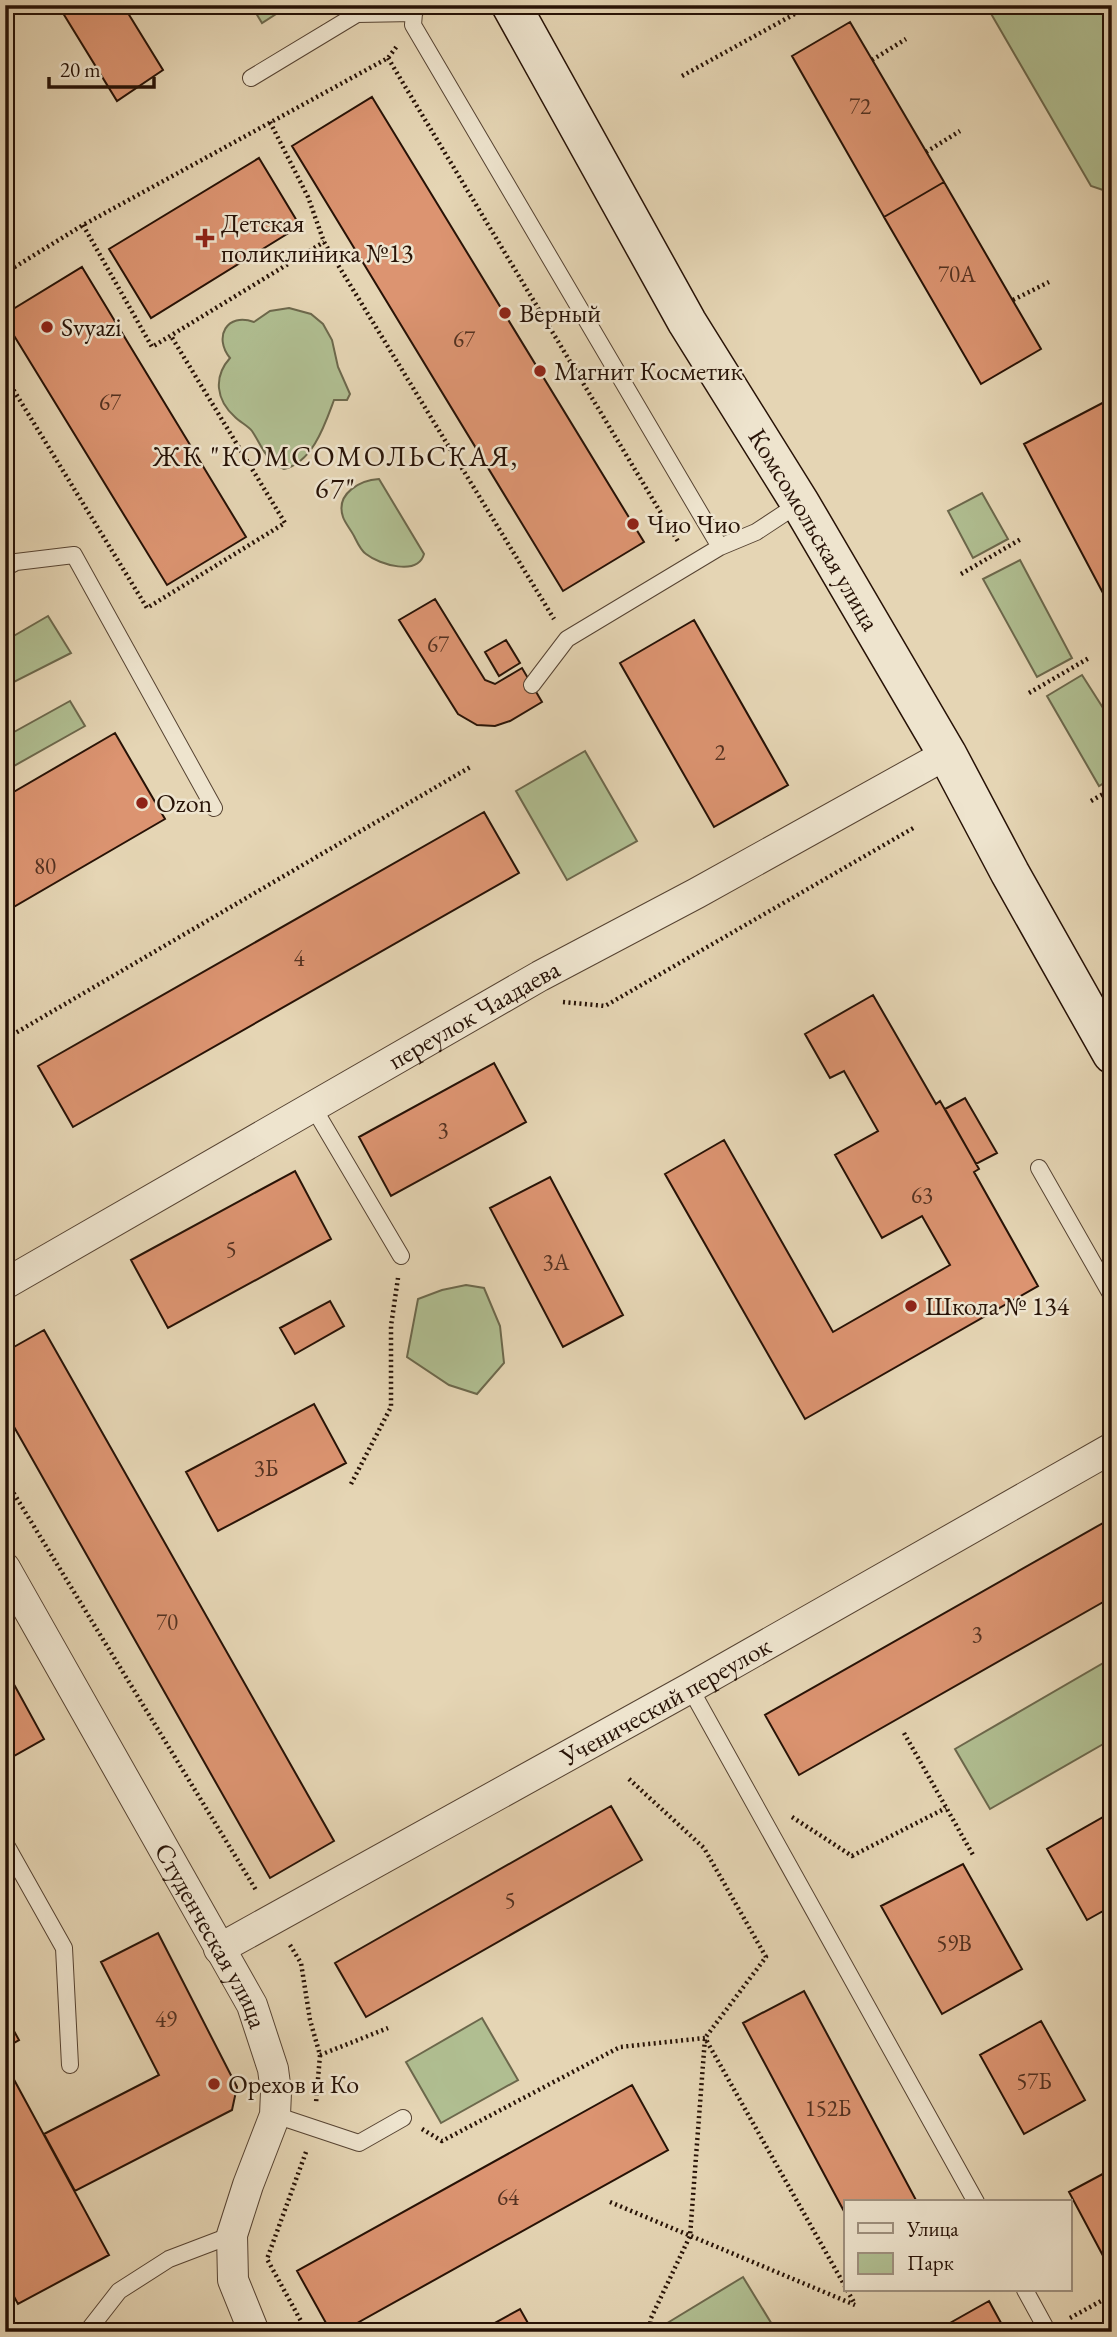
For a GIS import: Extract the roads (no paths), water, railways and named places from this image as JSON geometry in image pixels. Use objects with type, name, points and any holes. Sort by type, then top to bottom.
[{"type":"main road","name":"Комсомольская улица","points":[[512,5],[687,322],[800,503],[947,754],[1010,873],[1112,1054]]},
{"type":"street","name":"переулок Чаадаева","points":[[5,1284],[540,976],[686,900],[947,754]]},
{"type":"street","name":"Ученический переулок","points":[[219,1949],[690,1688],[1112,1448]]},
{"type":"street","name":"Студенческая улица","points":[[5,1569],[252,2005],[273,2069],[275,2116],[232,2235],[233,2280],[254,2332]]},
{"type":"lane","points":[[251,78],[357,14],[415,15],[720,547]]},
{"type":"lane","points":[[532,685],[566,639],[720,547],[756,532],[800,503]]},
{"type":"lane","points":[[5,568],[16,562],[74,555],[214,808]]},
{"type":"lane","points":[[313,1107],[401,1256]]},
{"type":"lane","points":[[1039,1168],[1112,1296]]},
{"type":"lane","points":[[690,1688],[975,2200]]},
{"type":"lane","points":[[5,1843],[64,1948],[70,2065]]},
{"type":"lane","points":[[275,2116],[359,2143],[403,2118]]},
{"type":"lane","points":[[87,2332],[119,2291],[169,2259],[232,2235]]},
{"type":"lane","points":[[1026,2292],[1048,2331]]},
{"type":"place","name":"Детская поликлиника №13","points":[[205,238]]},
{"type":"place","name":"Верный","points":[[505,313]]},
{"type":"place","name":"Svyazi","points":[[47,327]]},
{"type":"place","name":"Магнит Косметик","points":[[540,371]]},
{"type":"place","name":"Чио Чио","points":[[633,524]]},
{"type":"place","name":"Ozon","points":[[142,803]]},
{"type":"place","name":"Школа № 134","points":[[911,1306]]},
{"type":"place","name":"Орехов и Ко","points":[[214,2084]]},
{"type":"district","name":"ЖК \"КОМСОМОЛЬСКАЯ, 67\"","points":[[336,472]]}]
